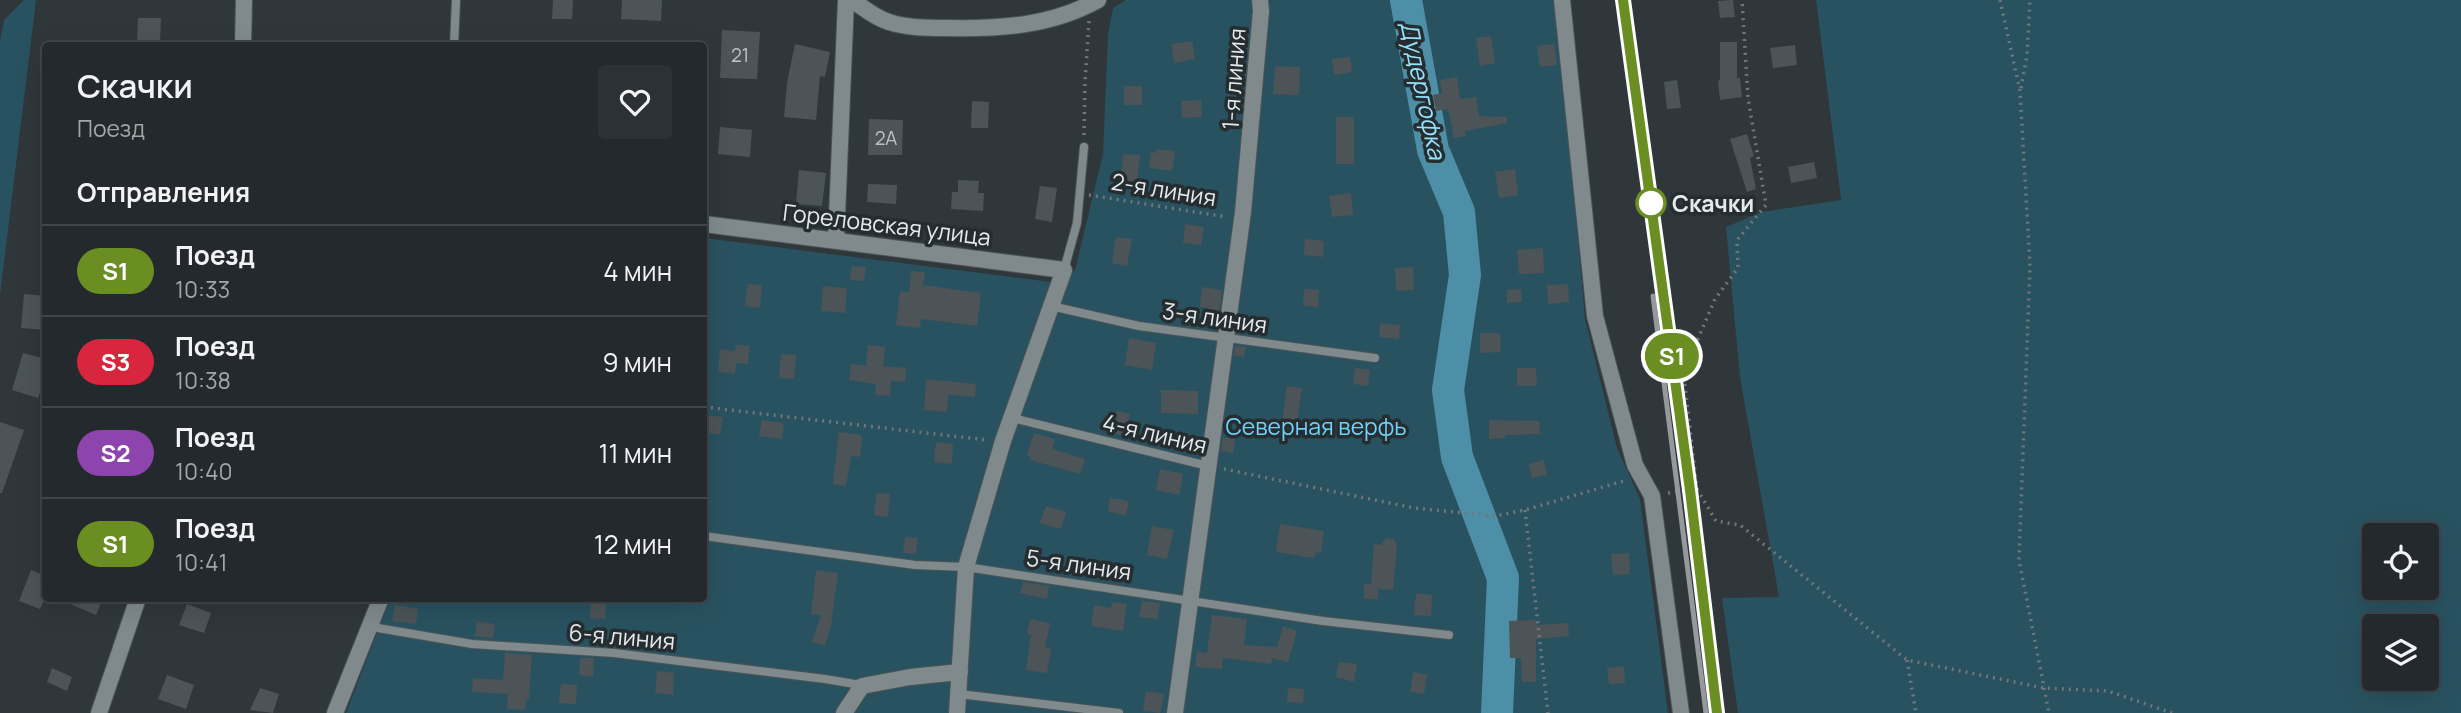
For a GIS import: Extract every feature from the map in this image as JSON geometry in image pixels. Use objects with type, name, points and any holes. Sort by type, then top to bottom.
[{"type":"street","points":[[243,42],[244,0]]},
{"type":"street","points":[[836,240],[846,0]]},
{"type":"street","points":[[852,0],[889,22],[934,28],[988,29],[1049,21],[1094,2]]},
{"type":"street","name":"1-я линия","points":[[1175,713],[1249,161],[1260,0]]},
{"type":"street","points":[[1562,0],[1595,316],[1635,465],[1652,496],[1682,713]]},
{"type":"street","name":"Гореловская улица","points":[[707,224],[1063,270]]},
{"type":"street","points":[[957,713],[966,567],[1003,442],[1063,270]]},
{"type":"street","points":[[99,713],[137,602]]},
{"type":"street","points":[[335,713],[373,628],[380,602]]},
{"type":"street","points":[[844,713],[862,686],[910,677],[960,673]]},
{"type":"lane","points":[[454,42],[456,0]]},
{"type":"lane","points":[[1063,270],[1077,223],[1084,147]]},
{"type":"lane","name":"3-я линия","points":[[1051,306],[1139,326],[1375,358]]},
{"type":"lane","name":"4-я линия","points":[[1012,418],[1208,466]]},
{"type":"lane","name":"5-я линия","points":[[707,536],[915,565],[966,567],[1323,621],[1449,635]]},
{"type":"lane","name":"6-я линия","points":[[373,628],[471,644],[614,653],[862,686]]},
{"type":"lane","points":[[959,694],[1119,713]]},
{"type":"path","points":[[1684,372],[1715,299],[1738,268],[1737,240],[1766,205],[1748,98],[1741,0]]},
{"type":"path","points":[[2000,0],[2020,91],[2030,266],[2018,560],[2049,713]]},
{"type":"path","points":[[2020,91],[2027,55],[2030,0]]},
{"type":"path","points":[[1084,147],[1085,82],[1094,2]]},
{"type":"path","name":"2-я линия","points":[[1080,194],[1242,219]]},
{"type":"path","points":[[1680,343],[1697,489],[1716,521],[1740,525],[1907,660],[2044,688],[2108,691],[2172,713]]},
{"type":"path","points":[[707,407],[1003,442]]},
{"type":"path","name":"4-я линия","points":[[1208,466],[1414,508],[1495,516],[1525,510],[1641,475]]},
{"type":"path","points":[[1652,496],[1697,489]]},
{"type":"path","points":[[1525,510],[1548,713]]},
{"type":"path","points":[[1907,660],[1916,713]]},
{"type":"green space","points":[[24,0],[36,0],[0,295],[0,41],[4,20]]},
{"type":"green space","name":"Северная верфь","points":[[1126,0],[1557,0],[1585,319],[1617,448],[1640,499],[1668,713],[346,713],[389,602],[707,602],[707,238],[1059,283],[1075,270],[1103,154],[1108,35],[1113,8]]},
{"type":"green space","points":[[1816,0],[2461,0],[2461,713],[1738,713],[1722,598],[1779,597],[1740,377],[1726,227],[1761,212],[1841,200]]},
{"type":"building","points":[[553,0],[573,0],[572,19],[552,19]]},
{"type":"building","points":[[622,0],[662,0],[661,21],[621,19]]},
{"type":"building","points":[[1733,0],[1735,17],[1720,18],[1718,1]]},
{"type":"building","points":[[138,18],[161,18],[160,42],[137,42]]},
{"type":"building","points":[[722,30],[760,32],[757,79],[720,78]]},
{"type":"building","points":[[1491,36],[1495,63],[1480,66],[1476,38]]},
{"type":"building","points":[[1192,41],[1195,59],[1174,63],[1171,44]]},
{"type":"building","points":[[1720,42],[1737,42],[1737,78],[1740,78],[1742,97],[1720,100]]},
{"type":"building","points":[[795,44],[830,52],[825,77],[820,76],[816,120],[784,117]]},
{"type":"building","points":[[1554,44],[1557,65],[1540,67],[1537,46]]},
{"type":"building","points":[[1795,45],[1797,65],[1773,68],[1770,48]]},
{"type":"building","points":[[1350,57],[1352,72],[1334,75],[1332,59]]},
{"type":"building","points":[[1275,66],[1300,67],[1299,95],[1273,94]]},
{"type":"building","points":[[1457,77],[1460,99],[1476,97],[1479,116],[1507,117],[1507,123],[1465,131],[1466,136],[1454,138],[1448,109],[1436,111],[1433,95],[1442,93],[1440,80]]},
{"type":"building","points":[[1677,80],[1681,108],[1667,109],[1664,82]]},
{"type":"building","points":[[1124,86],[1142,86],[1142,105],[1124,105]]},
{"type":"building","points":[[1201,100],[1202,117],[1182,118],[1181,101]]},
{"type":"building","points":[[972,101],[989,102],[988,128],[971,128]]},
{"type":"building","points":[[1336,117],[1354,117],[1354,164],[1336,164]]},
{"type":"building","points":[[869,119],[903,120],[902,155],[868,155]]},
{"type":"building","points":[[720,127],[752,130],[750,157],[718,154]]},
{"type":"building","points":[[1747,134],[1754,156],[1750,158],[1756,189],[1747,192],[1730,139]]},
{"type":"building","points":[[1157,149],[1175,151],[1172,171],[1149,168],[1151,152],[1156,153]]},
{"type":"building","points":[[1123,154],[1140,155],[1137,182],[1121,181]]},
{"type":"building","points":[[1814,162],[1817,178],[1791,183],[1788,167]]},
{"type":"building","points":[[1515,169],[1518,195],[1499,198],[1495,172]]},
{"type":"building","points":[[799,170],[826,173],[822,206],[796,204]]},
{"type":"building","points":[[958,180],[979,181],[978,193],[984,193],[983,211],[951,209],[952,192],[958,192]]},
{"type":"building","points":[[868,184],[897,185],[896,204],[867,202]]},
{"type":"building","points":[[1040,186],[1057,188],[1052,222],[1035,219]]},
{"type":"building","points":[[1351,193],[1353,215],[1332,217],[1329,196]]},
{"type":"building","points":[[1185,224],[1204,227],[1201,245],[1183,243]]},
{"type":"building","points":[[1116,237],[1132,239],[1127,266],[1112,263]]},
{"type":"building","points":[[1305,239],[1324,241],[1323,257],[1304,255]]},
{"type":"building","points":[[1543,248],[1544,273],[1519,274],[1517,250]]},
{"type":"building","points":[[852,266],[866,267],[864,281],[850,280]]},
{"type":"building","points":[[1413,267],[1414,290],[1396,291],[1395,268]]},
{"type":"building","points":[[911,271],[925,272],[923,285],[981,293],[977,326],[921,319],[920,328],[896,325],[900,291],[909,292]]},
{"type":"building","points":[[748,284],[762,285],[760,308],[745,306]]},
{"type":"building","points":[[1568,284],[1569,302],[1548,304],[1547,285]]},
{"type":"building","points":[[823,286],[847,288],[845,313],[821,311]]},
{"type":"building","points":[[1202,287],[1222,290],[1219,313],[1207,312],[1208,308],[1200,307]]},
{"type":"building","points":[[1304,289],[1319,290],[1318,307],[1303,306]]},
{"type":"building","points":[[1521,289],[1522,302],[1507,303],[1507,290]]},
{"type":"building","points":[[24,294],[42,296],[42,330],[21,328]]},
{"type":"building","points":[[1380,323],[1400,325],[1399,339],[1379,337]]},
{"type":"building","points":[[1480,333],[1500,333],[1501,352],[1480,353]]},
{"type":"building","points":[[1129,338],[1156,343],[1152,370],[1125,365]]},
{"type":"building","points":[[736,345],[750,346],[748,364],[736,363],[735,374],[718,372],[720,349],[735,351]]},
{"type":"building","points":[[868,345],[885,347],[883,366],[906,368],[905,382],[891,381],[890,396],[875,395],[876,384],[849,380],[851,364],[866,366]]},
{"type":"building","points":[[1235,346],[1246,347],[1244,357],[1234,356]]},
{"type":"building","points":[[23,353],[42,358],[42,386],[38,398],[12,390]]},
{"type":"building","points":[[781,354],[796,355],[794,379],[779,378]]},
{"type":"building","points":[[1355,368],[1370,370],[1368,386],[1353,384]]},
{"type":"building","points":[[1517,368],[1536,368],[1537,386],[1517,386]]},
{"type":"building","points":[[926,379],[976,384],[975,397],[948,395],[947,412],[924,410]]},
{"type":"building","points":[[1287,386],[1302,388],[1295,437],[1280,434]]},
{"type":"building","points":[[1161,390],[1198,391],[1198,414],[1161,413]]},
{"type":"building","points":[[1116,411],[1130,414],[1126,436],[1111,433]]},
{"type":"building","points":[[707,415],[723,417],[720,435],[707,433]]},
{"type":"building","points":[[762,420],[784,423],[782,439],[759,436]]},
{"type":"building","points":[[1489,420],[1539,421],[1540,434],[1505,435],[1505,438],[1489,439]]},
{"type":"building","points":[[0,422],[24,430],[2,493],[0,493]]},
{"type":"building","points":[[839,432],[862,435],[860,457],[851,456],[846,486],[833,484]]},
{"type":"building","points":[[1034,433],[1055,439],[1052,449],[1085,459],[1080,474],[1030,460],[1031,457],[1027,455]]},
{"type":"building","points":[[1223,438],[1235,439],[1233,453],[1221,451]]},
{"type":"building","points":[[936,442],[953,444],[952,464],[934,462]]},
{"type":"building","points":[[1544,460],[1547,475],[1532,478],[1529,464]]},
{"type":"building","points":[[1160,469],[1183,474],[1179,495],[1156,490]]},
{"type":"building","points":[[877,493],[890,494],[888,517],[874,515]]},
{"type":"building","points":[[1110,498],[1129,501],[1126,515],[1108,512]]},
{"type":"building","points":[[1046,506],[1066,512],[1061,529],[1040,523]]},
{"type":"building","points":[[1280,524],[1324,531],[1321,553],[1316,552],[1314,558],[1276,552]]},
{"type":"building","points":[[1152,526],[1174,530],[1167,559],[1147,555]]},
{"type":"building","points":[[905,537],[918,538],[916,554],[903,553]]},
{"type":"building","points":[[1386,538],[1394,539],[1397,546],[1393,590],[1378,589],[1378,599],[1364,599],[1364,584],[1371,584],[1374,544],[1381,545]]},
{"type":"building","points":[[1629,553],[1630,574],[1613,575],[1611,554]]},
{"type":"building","points":[[31,570],[42,574],[43,602],[40,609],[19,601]]},
{"type":"building","points":[[816,570],[838,573],[832,617],[826,616],[833,618],[825,646],[812,642],[821,615],[811,614]]},
{"type":"building","points":[[1023,582],[1049,586],[1047,599],[1020,593]]},
{"type":"building","points":[[1416,593],[1432,595],[1431,616],[1414,615]]},
{"type":"building","points":[[1142,601],[1160,603],[1157,619],[1139,617]]},
{"type":"building","points":[[65,602],[101,602],[96,615]]},
{"type":"building","points":[[591,602],[606,603],[605,619],[590,618]]},
{"type":"building","points":[[1112,602],[1127,604],[1123,631],[1091,626],[1094,605],[1111,608]]},
{"type":"building","points":[[187,604],[211,613],[204,633],[179,625]]},
{"type":"building","points":[[395,605],[418,609],[416,624],[392,621]]},
{"type":"building","points":[[1212,615],[1247,619],[1244,645],[1277,647],[1283,626],[1297,631],[1288,662],[1272,658],[1271,664],[1223,658],[1222,669],[1195,667],[1197,652],[1207,653]]},
{"type":"building","points":[[1030,619],[1050,623],[1045,647],[1051,648],[1047,673],[1026,670],[1031,635],[1027,634]]},
{"type":"building","points":[[1536,620],[1536,625],[1568,623],[1569,636],[1536,639],[1536,682],[1522,682],[1521,658],[1510,658],[1509,621]]},
{"type":"building","points":[[477,621],[495,624],[493,638],[475,636]]},
{"type":"building","points":[[505,653],[532,655],[529,699],[526,699],[525,710],[507,709],[508,694],[472,692],[473,678],[503,680]]},
{"type":"building","points":[[580,658],[594,658],[593,677],[579,675]]},
{"type":"building","points":[[1339,662],[1357,664],[1354,682],[1336,677]]},
{"type":"building","points":[[1624,666],[1625,683],[1609,684],[1607,668]]},
{"type":"building","points":[[52,668],[72,677],[67,691],[47,682]]},
{"type":"building","points":[[657,671],[674,673],[673,695],[655,693]]},
{"type":"building","points":[[1413,672],[1427,675],[1424,694],[1410,692]]},
{"type":"building","points":[[167,675],[194,685],[186,709],[158,699]]},
{"type":"building","points":[[561,684],[577,685],[576,704],[559,703]]},
{"type":"building","points":[[260,688],[279,694],[273,713],[250,710]]},
{"type":"building","points":[[1288,688],[1304,689],[1303,703],[1287,702]]},
{"type":"building","points":[[1146,691],[1164,694],[1160,713],[1143,711]]},
{"type":"waterway","name":"Дудергофка","points":[[1406,0],[1433,150],[1459,212],[1465,275],[1448,390],[1457,457],[1503,578],[1497,713]]},
{"type":"railway","points":[[1623,0],[1690,490],[1717,713]]},
{"type":"railway","points":[[1653,296],[1706,713]]},
{"type":"train","name":"S1","points":[[1623,0],[1690,490],[1717,713]]},
{"type":"place","name":"Скачки","points":[[1651,203]]}]
